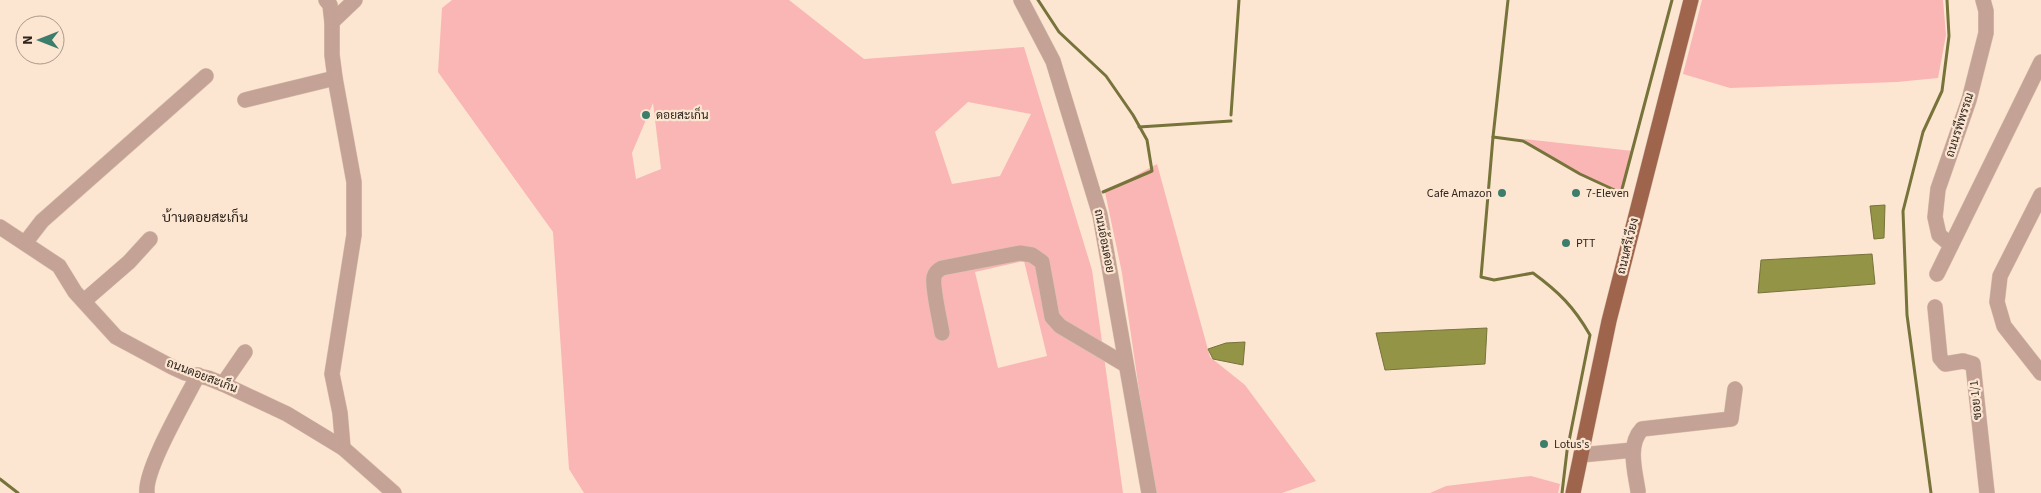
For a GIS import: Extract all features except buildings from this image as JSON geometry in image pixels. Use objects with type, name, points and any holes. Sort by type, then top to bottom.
[{"type":"main road","name":"ถนนศรีเวียง","points":[[1573,493],[1609,321],[1692,0]]},
{"type":"street","points":[[326,0],[330,5],[335,78],[354,182],[354,235],[332,374],[340,413],[343,448]]},
{"type":"street","points":[[332,22],[355,0]]},
{"type":"street","name":"ถนนอ้อมดอย","points":[[1021,0],[1053,61],[1100,215],[1149,493]]},
{"type":"street","name":"ถนนรพีพรรณ","points":[[1951,245],[1939,235],[1935,217],[1938,189],[1969,100],[1986,34],[1986,11],[1983,0]]},
{"type":"street","points":[[1937,274],[2041,62]]},
{"type":"street","points":[[25,243],[42,221],[206,76]]},
{"type":"street","points":[[245,100],[335,78]]},
{"type":"street","points":[[2041,195],[2000,276],[1997,302],[2004,326],[2041,373]]},
{"type":"street","name":"ถนนดอยสะเก็น","points":[[0,226],[59,266],[75,292],[116,337],[128,345],[179,370],[224,384],[287,414],[343,448],[394,493]]},
{"type":"street","points":[[84,301],[129,262],[150,240]]},
{"type":"street","points":[[942,333],[934,286],[936,272],[942,268],[1020,253],[1032,255],[1042,262],[1052,316],[1060,326],[1126,365]]},
{"type":"street","name":"ซอย 1/1","points":[[1935,307],[1940,358],[1945,364],[1963,361],[1973,364],[1987,493]]},
{"type":"street","points":[[224,384],[245,352]]},
{"type":"street","points":[[147,493],[146,488],[152,466],[198,375]]},
{"type":"street","points":[[1638,491],[1633,450],[1635,436],[1642,429],[1730,419],[1735,389]]},
{"type":"street","points":[[1580,455],[1633,450]]},
{"type":"shaded area","points":[[452,0],[789,0],[864,59],[1024,47],[1092,270],[1123,493],[584,493],[569,469],[553,232],[438,72],[442,8]],"holes":[[[968,102],[1031,114],[1000,176],[952,184],[935,132]],[[653,103],[661,169],[636,179],[632,153]],[[1024,261],[1047,356],[998,368],[975,272]]]},
{"type":"shaded area","points":[[1702,0],[1943,0],[1946,35],[1938,78],[1897,82],[1730,88],[1683,74]]},
{"type":"shaded area","points":[[1523,139],[1633,151],[1621,193],[1578,173]]},
{"type":"shaded area","points":[[1157,164],[1210,357],[1245,385],[1316,481],[1282,493],[1154,493],[1122,273],[1105,192]]},
{"type":"shaded area","points":[[1885,205],[1884,238],[1874,239],[1870,206]]},
{"type":"shaded area","points":[[1872,254],[1875,284],[1758,293],[1761,260]]},
{"type":"shaded area","points":[[1487,328],[1485,364],[1385,370],[1376,333]]},
{"type":"shaded area","points":[[1245,342],[1243,365],[1213,359],[1208,349],[1226,343]]},
{"type":"shaded area","points":[[1531,476],[1560,484],[1558,493],[1430,493],[1446,486]]},
{"type":"waterway","points":[[1038,0],[1059,32],[1106,76],[1133,115],[1147,140],[1152,171],[1103,192]]},
{"type":"waterway","points":[[1231,115],[1239,0]]},
{"type":"waterway","points":[[1508,0],[1493,137],[1523,141],[1580,174],[1621,193],[1672,0]]},
{"type":"waterway","points":[[1931,493],[1907,315],[1903,211],[1923,132],[1942,91],[1949,36],[1947,0]]},
{"type":"waterway","points":[[1139,127],[1231,121]]},
{"type":"waterway","points":[[1493,137],[1481,277],[1494,280],[1533,273],[1565,301],[1578,316],[1590,335],[1567,451],[1562,493]]},
{"type":"waterway","points":[[0,479],[18,493]]},
{"type":"place","name":"ดอยสะเก็น","points":[[646,115]]},
{"type":"place","name":"Cafe Amazon","points":[[1502,193]]},
{"type":"place","name":"7-Eleven","points":[[1576,193]]},
{"type":"place","name":"PTT","points":[[1566,243]]},
{"type":"place","name":"Lotus's","points":[[1544,444]]},
{"type":"district","name":"บ้านดอยสะเก็น","points":[[205,218]]}]
